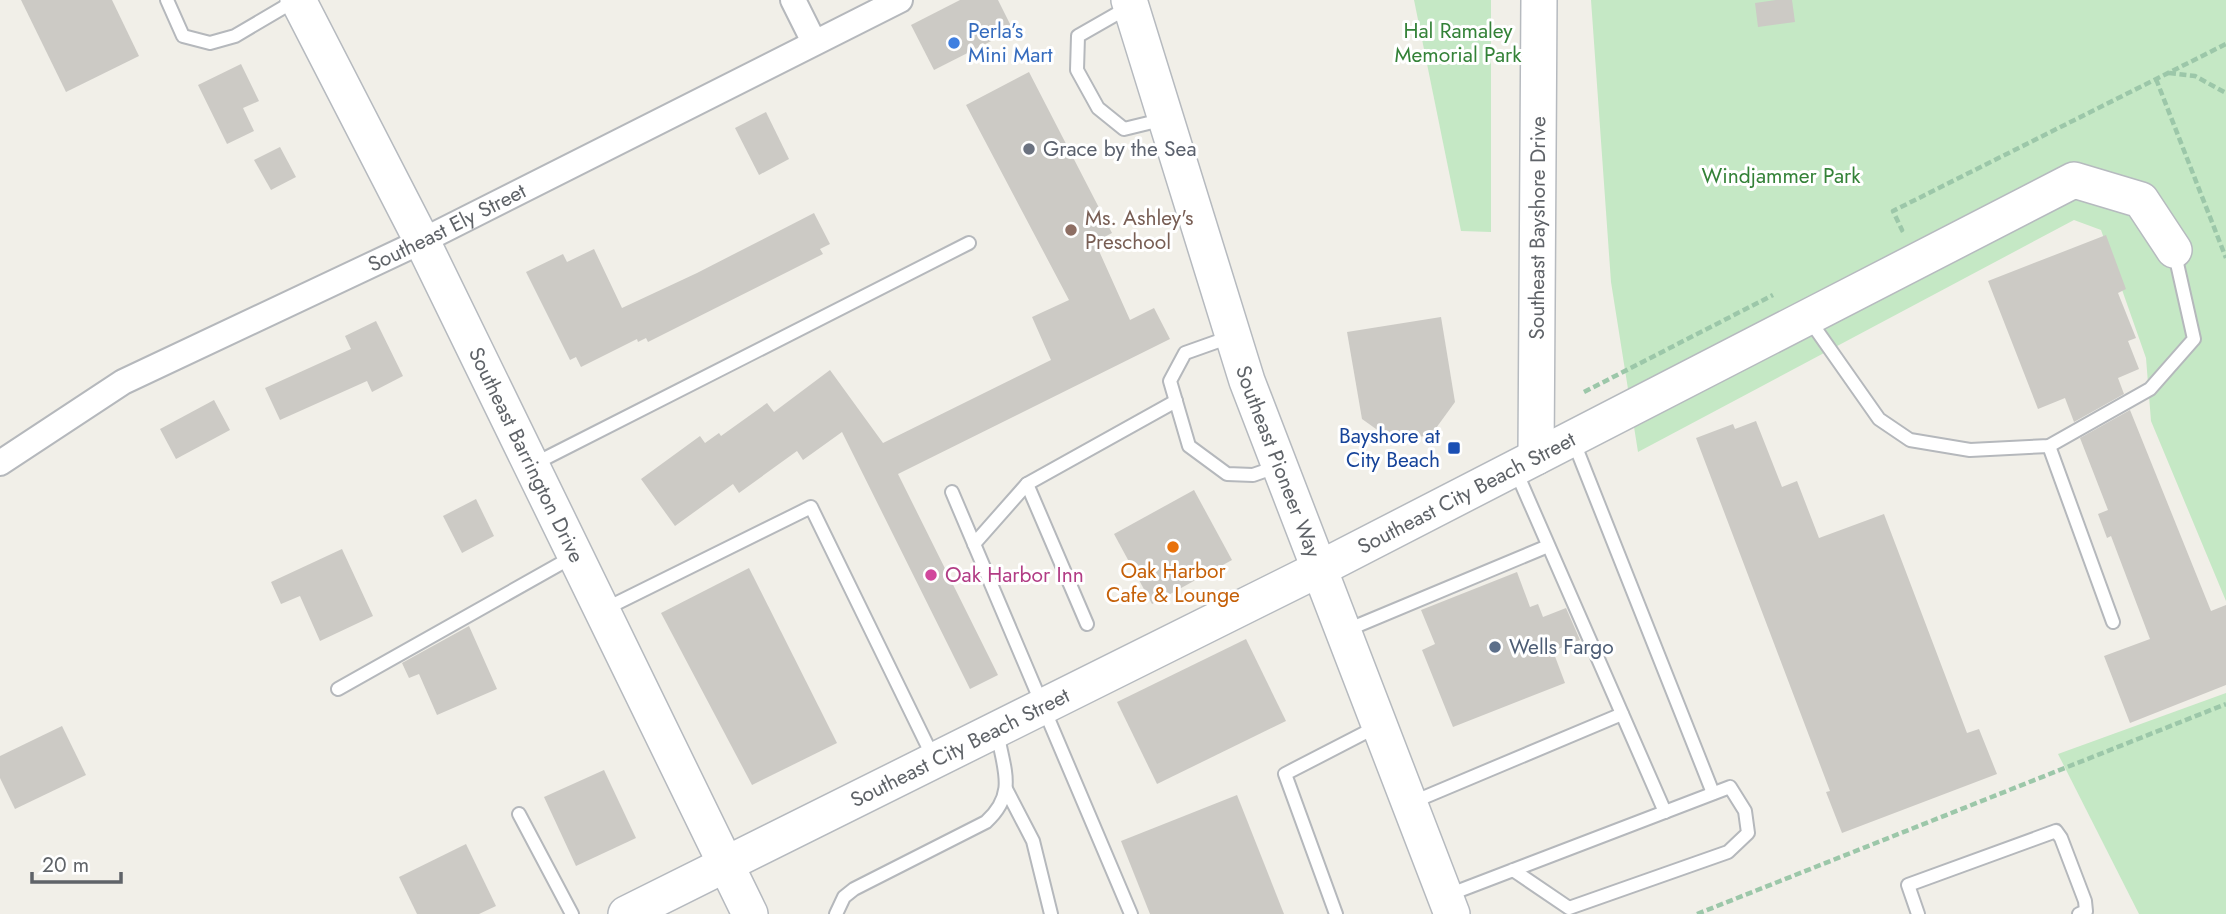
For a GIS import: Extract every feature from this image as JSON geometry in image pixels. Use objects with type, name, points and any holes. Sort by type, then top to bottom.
[{"type":"street","name":"Southeast Barrington Drive","points":[[297,0],[422,241],[750,914]]},
{"type":"street","points":[[793,0],[814,42]]},
{"type":"street","name":"Southeast Ely Street","points":[[0,463],[123,382],[422,241],[900,0]]},
{"type":"street","name":"Southeast Bayshore Drive","points":[[1525,463],[1539,0]]},
{"type":"street","name":"Southeast Pioneer Way","points":[[1130,3],[1233,336],[1448,905]]},
{"type":"street","name":"Southeast City Beach Street","points":[[626,914],[1319,569],[2074,180],[2141,200],[2174,250]]},
{"type":"lane","points":[[167,0],[183,36],[210,43],[235,36],[297,0]]},
{"type":"lane","points":[[1130,3],[1078,36],[1077,70],[1098,108],[1124,129],[1166,119]]},
{"type":"lane","points":[[531,466],[969,243]]},
{"type":"lane","points":[[1808,318],[1879,419],[1910,440],[1970,450],[2049,446],[2150,389],[2193,338],[2174,250]]},
{"type":"lane","points":[[1233,336],[1185,354],[1170,381],[1189,446],[1227,474],[1252,475],[1280,466]]},
{"type":"lane","points":[[974,544],[1027,484],[1176,401]]},
{"type":"lane","points":[[1573,440],[1713,793]]},
{"type":"lane","points":[[2049,446],[2113,622]]},
{"type":"lane","points":[[1525,463],[1548,546],[1665,812]]},
{"type":"lane","points":[[1027,484],[1087,624]]},
{"type":"lane","points":[[951,492],[1131,914]]},
{"type":"lane","points":[[601,611],[811,507],[934,760]]},
{"type":"lane","points":[[1343,632],[1548,546]]},
{"type":"lane","points":[[338,689],[575,556]]},
{"type":"lane","points":[[1409,804],[1622,713]]},
{"type":"lane","points":[[1336,914],[1285,774],[1379,726]]},
{"type":"lane","points":[[996,729],[1006,789],[1033,841],[1051,914]]},
{"type":"lane","points":[[1448,905],[1513,870],[1730,787],[1745,811],[1748,833],[1728,852],[1569,908],[1513,870]]},
{"type":"lane","points":[[836,914],[844,897],[854,889],[986,822],[1002,806],[1006,789]]},
{"type":"lane","points":[[519,814],[572,914]]},
{"type":"lane","points":[[1918,914],[1908,885],[2056,831],[2085,901],[2086,911],[2079,914]]},
{"type":"path","points":[[1890,236],[1902,230],[1893,211],[2226,44]]},
{"type":"path","points":[[2168,73],[2194,76],[2226,93]]},
{"type":"path","points":[[2156,79],[2226,258]]},
{"type":"path","points":[[1584,391],[1780,292]]},
{"type":"path","points":[[1697,914],[2226,704]]},
{"type":"green space","name":"Hal Ramaley Memorial Park","points":[[1414,0],[1491,0],[1491,232],[1461,231]]},
{"type":"green space","name":"Windjammer Park","points":[[1591,0],[2226,0],[2226,601],[2151,421],[2146,358],[2101,230],[2074,220],[1638,452],[1611,282]]},
{"type":"green space","points":[[2226,693],[2226,914],[2139,914],[2058,754]]},
{"type":"building","points":[[21,0],[112,0],[139,56],[66,92]]},
{"type":"building","name":"Perla’s Mini Mart","points":[[960,0],[998,0],[1013,30],[934,70],[911,25]]},
{"type":"building","points":[[1792,0],[1795,22],[1758,27],[1755,3]]},
{"type":"building","points":[[241,64],[259,101],[243,108],[254,131],[227,144],[198,85]]},
{"type":"building","points":[[1029,72],[1112,233],[1095,242],[1130,320],[1154,308],[1170,339],[898,474],[998,675],[970,689],[842,432],[803,460],[797,451],[739,493],[733,484],[675,526],[641,479],[700,436],[705,443],[719,433],[721,436],[767,403],[774,412],[830,370],[883,443],[1051,360],[1032,317],[1069,300],[966,105]]},
{"type":"building","points":[[766,112],[789,159],[759,175],[735,128]]},
{"type":"building","points":[[280,147],[296,177],[271,190],[254,160]]},
{"type":"building","points":[[814,213],[830,244],[820,249],[823,254],[648,342],[646,338],[638,342],[637,339],[581,367],[576,357],[570,360],[526,272],[563,254],[567,262],[594,249],[622,308]]},
{"type":"building","points":[[2106,235],[2126,289],[2118,293],[2136,338],[2128,341],[2139,369],[2118,378],[2124,394],[2074,422],[2065,398],[2038,409],[1988,281]]},
{"type":"building","points":[[1441,317],[1455,402],[1431,435],[1393,441],[1362,419],[1347,332]]},
{"type":"building","points":[[376,321],[403,376],[372,392],[367,381],[280,420],[265,388],[351,349],[345,336]]},
{"type":"building","points":[[214,400],[230,430],[176,459],[160,429]]},
{"type":"building","points":[[2130,410],[2211,611],[2226,605],[2226,685],[2130,723],[2104,656],[2150,639],[2111,536],[2107,538],[2098,514],[2108,510],[2080,438]]},
{"type":"building","points":[[1756,421],[1782,487],[1797,481],[1819,538],[1884,514],[1967,733],[1979,729],[1997,774],[1842,833],[1826,792],[1830,791],[1696,438],[1733,424],[1735,429]]},
{"type":"building","name":"Oak Harbor Cafe & Lounge","points":[[1194,490],[1232,560],[1152,604],[1114,534]]},
{"type":"building","points":[[476,499],[494,536],[462,553],[443,516]]},
{"type":"building","points":[[342,549],[373,616],[320,641],[300,596],[281,604],[271,582]]},
{"type":"building","points":[[749,568],[837,743],[752,785],[661,613]]},
{"type":"building","name":"Wells Fargo","points":[[1517,572],[1530,607],[1538,604],[1543,617],[1566,608],[1580,640],[1553,651],[1565,683],[1453,727],[1422,650],[1435,644],[1421,610]]},
{"type":"building","points":[[469,626],[497,689],[437,715],[419,674],[409,678],[402,663]]},
{"type":"building","points":[[1246,639],[1286,721],[1157,784],[1117,702]]},
{"type":"building","points":[[62,726],[86,775],[15,809],[0,778],[0,756]]},
{"type":"building","points":[[604,770],[636,838],[576,866],[544,797]]},
{"type":"building","points":[[1237,795],[1284,914],[1150,914],[1121,841]]},
{"type":"building","points":[[466,844],[496,906],[479,914],[417,914],[399,877]]},
{"type":"place","name":"Perla’s Mini Mart","points":[[954,43]]},
{"type":"place","name":"Grace by the Sea","points":[[1029,149]]},
{"type":"place","name":"Ms. Ashley's Preschool","points":[[1071,230]]},
{"type":"place","name":"Bayshore at City Beach","points":[[1454,448]]},
{"type":"place","name":"Oak Harbor Cafe & Lounge","points":[[1173,547]]},
{"type":"place","name":"Oak Harbor Inn","points":[[931,575]]},
{"type":"place","name":"Wells Fargo","points":[[1495,647]]}]
